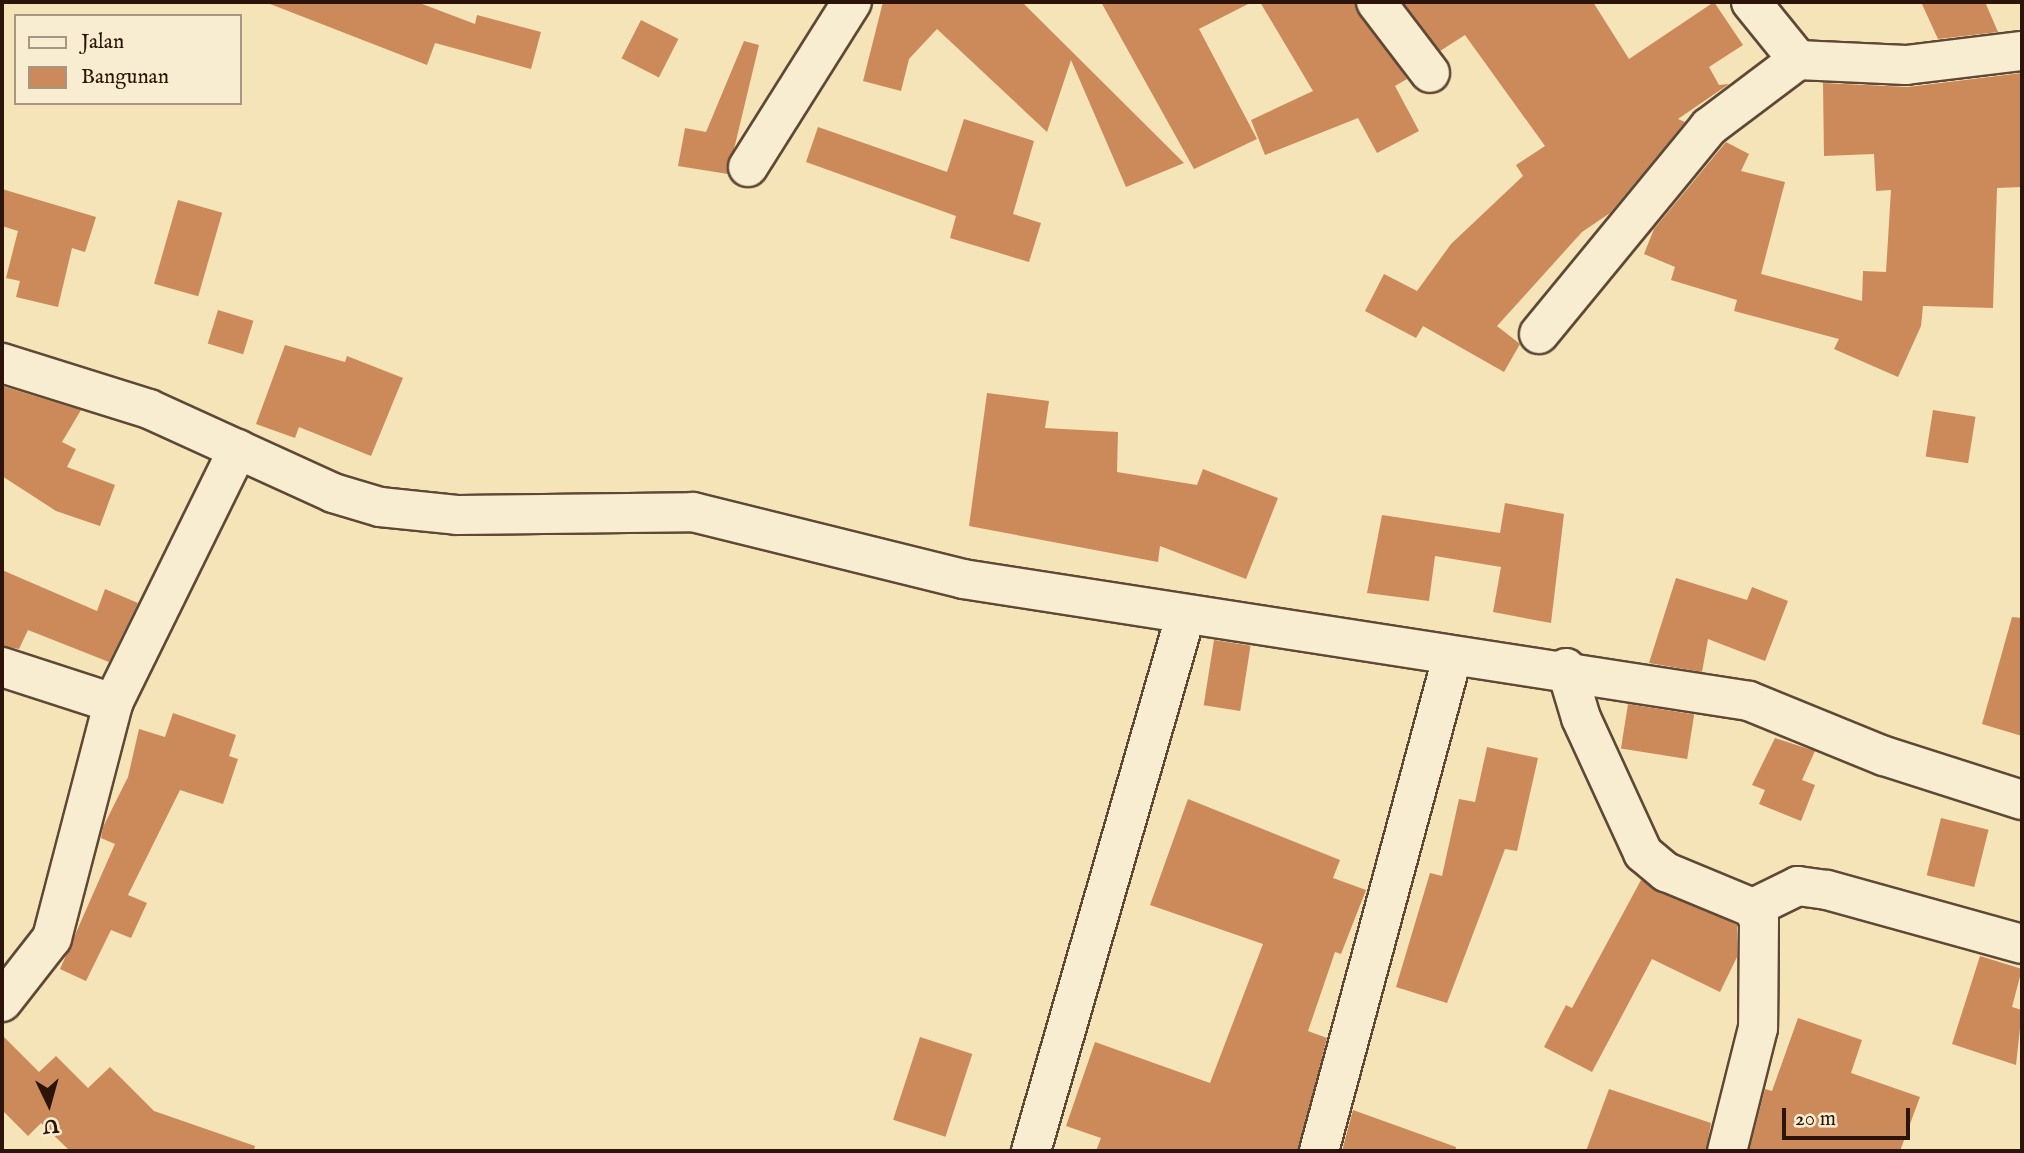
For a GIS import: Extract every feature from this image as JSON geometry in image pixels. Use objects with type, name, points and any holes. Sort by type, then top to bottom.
[{"type":"street","points":[[748,167],[852,2]]},
{"type":"street","points":[[1376,2],[1430,73]]},
{"type":"street","points":[[1751,2],[1798,60]]},
{"type":"street","points":[[1539,334],[1709,127],[1798,60],[1906,65],[2022,51]]},
{"type":"street","points":[[2,363],[149,409],[380,507],[457,515],[693,513],[963,579],[1185,617],[1452,658],[1566,668],[1749,701],[1884,756],[2022,800]]},
{"type":"street","points":[[2,1002],[52,938],[66,903],[113,702],[238,449]]},
{"type":"street","points":[[1031,1151],[1185,617]]},
{"type":"street","points":[[1319,1151],[1452,658]]},
{"type":"street","points":[[2,667],[113,702]]},
{"type":"street","points":[[1566,668],[1581,718],[1643,853],[1666,872],[1753,908],[1798,886],[1828,890],[2022,944]]},
{"type":"street","points":[[1727,1151],[1758,1028],[1762,938],[1753,908]]},
{"type":"building","points":[[265,2],[417,2],[475,24],[477,15],[541,32],[531,69],[435,43],[427,65]]},
{"type":"building","points":[[883,2],[1022,2],[1184,163],[1126,187],[1071,60],[1047,132],[937,29],[909,59],[901,91],[863,81]]},
{"type":"building","points":[[1101,2],[1252,2],[1199,29],[1257,139],[1194,169]]},
{"type":"building","points":[[1260,2],[1355,2],[1407,79],[1395,86],[1419,131],[1377,153],[1358,118],[1265,155],[1251,120],[1313,91]]},
{"type":"building","points":[[1403,2],[1593,2],[1629,59],[1714,2],[1743,45],[1709,67],[1719,85],[1729,84],[1678,119],[1685,122],[1610,213],[1582,232],[1497,326],[1520,344],[1504,372],[1423,326],[1416,338],[1365,311],[1384,274],[1417,291],[1451,244],[1523,176],[1516,165],[1545,146],[1465,35],[1440,51]]},
{"type":"building","points":[[1921,2],[1985,2],[1998,32],[1938,39]]},
{"type":"building","points":[[641,20],[678,39],[659,77],[621,58]]},
{"type":"building","points":[[744,41],[759,45],[728,174],[678,166],[685,128],[706,132]]},
{"type":"building","points":[[2022,73],[2022,187],[1997,188],[1993,308],[1923,306],[1921,326],[1898,377],[1834,349],[1839,339],[1734,311],[1737,300],[1671,280],[1675,267],[1644,254],[1654,229],[1726,142],[1749,154],[1741,171],[1785,182],[1761,274],[1862,301],[1863,271],[1886,272],[1891,190],[1876,191],[1874,154],[1824,156],[1823,83],[1908,87]]},
{"type":"building","points":[[964,119],[1034,141],[1013,214],[1041,223],[1029,262],[950,238],[956,216],[806,162],[818,127],[947,172]]},
{"type":"building","points":[[2,189],[96,217],[85,252],[72,248],[58,307],[16,297],[20,281],[6,278],[18,231],[2,226]]},
{"type":"building","points":[[178,200],[222,213],[198,296],[154,284]]},
{"type":"building","points":[[218,310],[253,321],[243,354],[208,343]]},
{"type":"building","points":[[285,345],[345,362],[347,356],[403,378],[371,456],[299,427],[295,438],[256,424]]},
{"type":"building","points":[[2,386],[81,410],[62,442],[76,449],[67,467],[115,485],[100,526],[56,511],[2,476]]},
{"type":"building","points":[[987,393],[1049,401],[1045,428],[1118,432],[1117,472],[1197,485],[1203,469],[1278,498],[1246,579],[1160,546],[1158,562],[969,526]]},
{"type":"building","points":[[1933,410],[1975,417],[1968,463],[1926,456]]},
{"type":"building","points":[[1505,503],[1564,514],[1551,623],[1493,612],[1501,567],[1435,556],[1429,601],[1367,593],[1382,515],[1500,533]]},
{"type":"building","points":[[2,570],[97,611],[105,589],[138,603],[109,662],[28,630],[19,649],[2,646]]},
{"type":"building","points":[[1676,578],[1747,600],[1752,587],[1788,601],[1765,661],[1708,639],[1702,672],[1649,663]]},
{"type":"building","points":[[2012,617],[2022,618],[2022,736],[1982,724]]},
{"type":"building","points":[[1214,640],[1251,646],[1240,711],[1204,705]]},
{"type":"building","points":[[1628,704],[1694,714],[1687,759],[1621,748]]},
{"type":"building","points":[[173,713],[236,735],[229,756],[238,759],[223,804],[180,790],[128,895],[147,903],[131,938],[111,930],[86,981],[60,969],[115,844],[101,838],[103,827],[128,777],[139,729],[165,737]]},
{"type":"building","points":[[1775,738],[1815,751],[1802,780],[1815,785],[1801,821],[1759,804],[1765,790],[1752,785]]},
{"type":"building","points":[[1487,747],[1538,758],[1517,851],[1505,849],[1447,1003],[1396,987],[1430,873],[1442,876],[1459,799],[1475,802]]},
{"type":"building","points":[[1188,799],[1340,860],[1333,878],[1366,890],[1341,954],[1335,952],[1308,1031],[1327,1038],[1298,1151],[1096,1151],[1101,1138],[1066,1126],[1095,1042],[1210,1083],[1263,944],[1150,905]]},
{"type":"building","points":[[1941,818],[1989,830],[1974,887],[1927,875]]},
{"type":"building","points":[[1641,880],[1737,925],[1737,957],[1720,992],[1652,959],[1592,1072],[1544,1047],[1566,1005],[1572,1008]]},
{"type":"building","points":[[1980,956],[2022,969],[2012,1007],[2022,1010],[2016,1065],[1952,1044]]},
{"type":"building","points":[[1798,1018],[1862,1040],[1851,1073],[1920,1097],[1900,1151],[1749,1151],[1765,1089],[1772,1091]]},
{"type":"building","points":[[2,1035],[39,1072],[56,1056],[88,1088],[110,1067],[154,1111],[255,1146],[254,1151],[70,1151],[41,1123],[28,1136],[2,1110]]},
{"type":"building","points":[[920,1037],[972,1054],[945,1137],[893,1120]]},
{"type":"building","points":[[1609,1089],[1711,1123],[1706,1151],[1586,1151]]},
{"type":"building","points":[[1353,1110],[1456,1147],[1455,1151],[1342,1151]]}]
